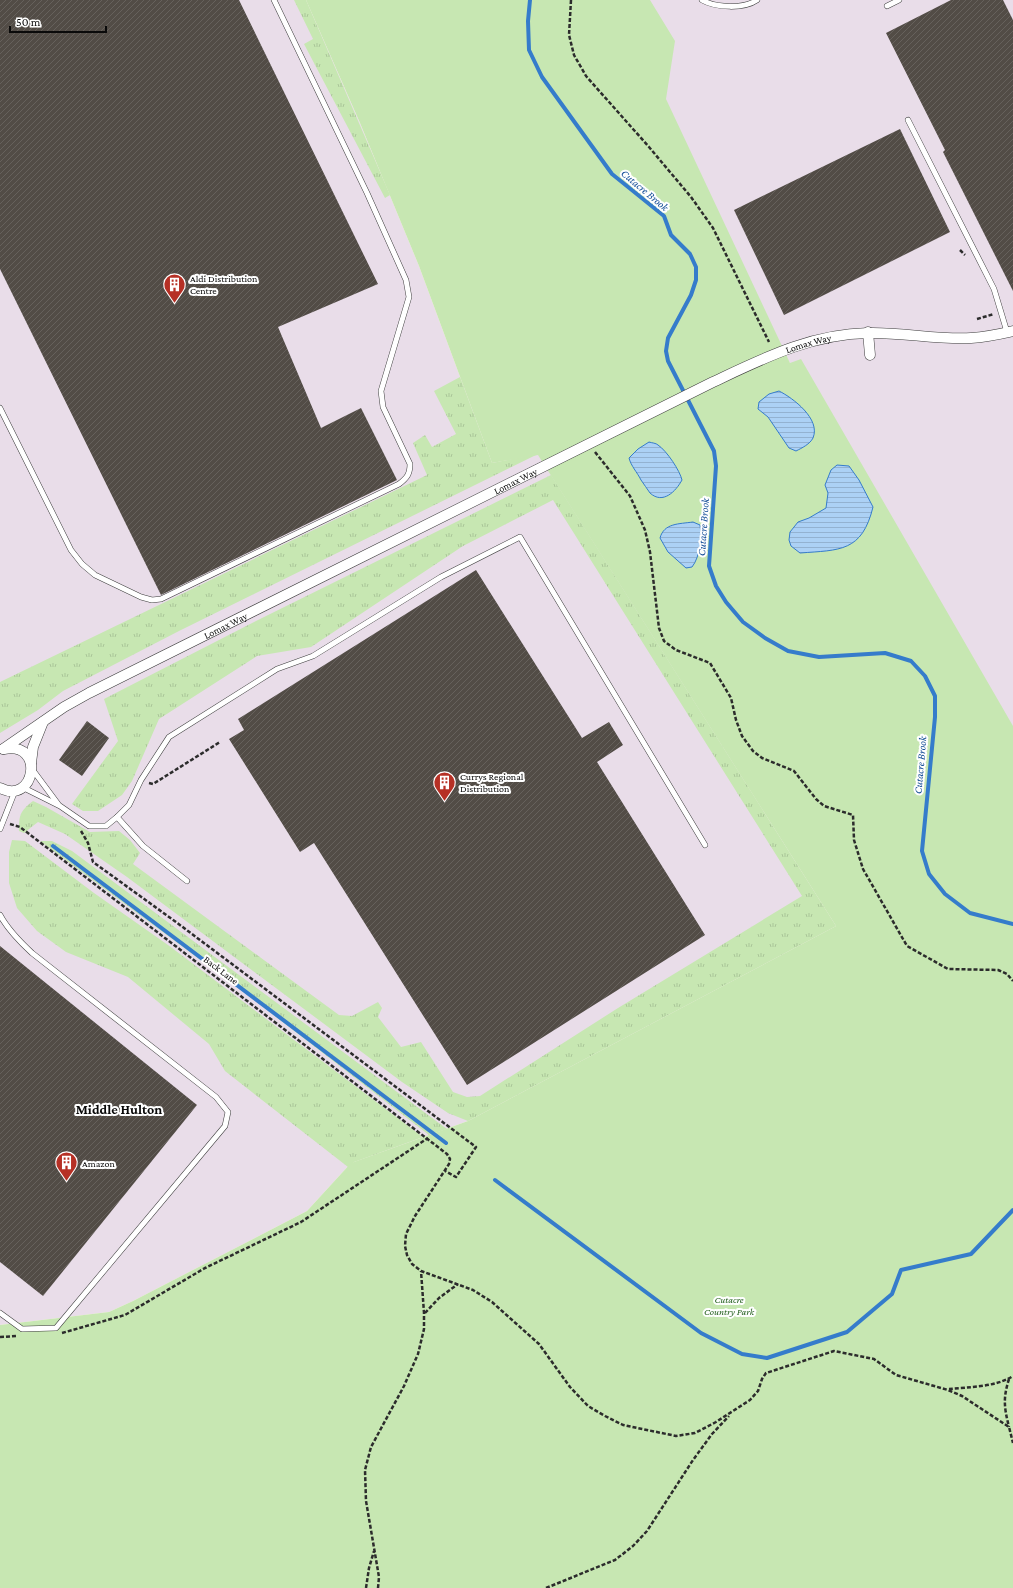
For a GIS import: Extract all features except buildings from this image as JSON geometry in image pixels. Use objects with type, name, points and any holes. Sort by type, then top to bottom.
[{"type":"street","name":"Lomax Way","points":[[1,750],[64,707],[89,693],[713,382],[789,347],[834,335],[868,332],[972,338],[1010,332]]},
{"type":"street","points":[[868,332],[870,355]]},
{"type":"street","points":[[0,788],[9,790],[19,789],[29,779],[32,747],[43,722]]},
{"type":"street","points":[[1,750],[10,748],[22,752],[31,765]]},
{"type":"lane","points":[[0,408],[71,550],[82,564],[95,575],[141,597],[152,600],[161,599],[399,484],[406,478],[410,472],[410,464],[383,407],[380,391],[409,297],[406,280],[367,193],[274,0]]},
{"type":"lane","points":[[702,0],[708,4],[730,7],[757,0]]},
{"type":"lane","points":[[887,6],[899,0]]},
{"type":"lane","points":[[908,120],[991,283],[1001,313],[1010,332]]},
{"type":"lane","points":[[0,829],[19,789],[60,806],[89,826],[106,826],[129,805],[141,780],[169,737],[277,669],[313,656],[441,577],[520,537],[705,846]]},
{"type":"lane","points":[[31,765],[60,806]]},
{"type":"lane","points":[[117,817],[143,846],[187,881]]},
{"type":"lane","points":[[0,914],[6,926],[16,939],[32,953],[216,1097],[228,1112],[225,1126],[56,1328],[22,1329],[0,1313]]},
{"type":"path","points":[[571,0],[569,35],[574,55],[586,76],[686,191],[713,228],[769,342]]},
{"type":"path","points":[[960,250],[965,255]]},
{"type":"path","points":[[977,318],[1001,313]]},
{"type":"path","points":[[594,450],[630,496],[645,530],[650,552],[659,628],[664,641],[676,650],[710,663],[731,698],[736,720],[742,736],[753,751],[762,758],[794,771],[816,799],[824,806],[853,815],[854,840],[863,869],[907,946],[948,969],[998,970],[1007,974],[1013,981]]},
{"type":"path","points":[[141,780],[153,784],[220,742]]},
{"type":"path","name":"Back Lane","points":[[3,822],[20,827],[428,1138],[450,1157],[445,1171]]},
{"type":"path","points":[[79,827],[88,843],[93,862],[176,922],[476,1147],[456,1177],[445,1171],[415,1216],[406,1234],[404,1246],[407,1255],[412,1264],[421,1271],[473,1290],[492,1302],[504,1312],[539,1344],[570,1387],[588,1406],[624,1425],[676,1436],[695,1433],[750,1400],[758,1391],[762,1379],[766,1373],[834,1351],[874,1359],[896,1375],[948,1390],[962,1396],[1009,1427]]},
{"type":"path","points":[[59,1333],[125,1315],[205,1268],[301,1222],[428,1138]]},
{"type":"path","points":[[378,1588],[379,1576],[366,1501],[365,1470],[371,1447],[404,1386],[418,1354],[424,1329],[421,1271]]},
{"type":"path","points":[[424,1313],[439,1298],[458,1284]]},
{"type":"path","points":[[0,1337],[24,1336]]},
{"type":"path","points":[[948,1390],[985,1385],[1009,1379],[1013,1376]]},
{"type":"path","points":[[1009,1379],[1004,1394],[1005,1411],[1013,1443]]},
{"type":"path","points":[[546,1588],[615,1560],[633,1546],[647,1531],[693,1460],[712,1434],[732,1412]]},
{"type":"path","points":[[366,1588],[374,1550]]},
{"type":"shaded area","points":[[0,0],[306,0],[360,123],[419,266],[492,463],[538,454],[836,926],[468,1121],[351,1163],[307,1211],[133,1301],[109,1312],[0,1325]]},
{"type":"shaded area","points":[[601,0],[1013,0],[1013,797],[940,638],[629,68]]},
{"type":"green space","points":[[294,0],[306,0],[390,195],[385,198],[304,44],[313,39]]},
{"type":"green space","name":"Cutacre Country Park","points":[[306,0],[650,0],[675,41],[666,99],[790,363],[801,359],[1013,726],[1013,1588],[0,1588],[0,1325],[109,1312],[133,1301],[307,1211],[351,1163],[468,1121],[836,926],[538,455],[492,463],[419,266],[360,123]]},
{"type":"green space","points":[[460,377],[492,463],[538,454],[179,631],[63,691],[38,710],[0,733],[0,682],[427,475],[413,443],[425,435],[432,447],[456,434],[434,391]]},
{"type":"green space","points":[[551,475],[836,926],[468,1121],[448,1113],[402,1082],[127,877],[65,834],[38,822],[24,833],[19,831],[19,821],[25,808],[33,801],[90,832],[119,831],[130,840],[140,853],[133,864],[339,1015],[352,1016],[378,1002],[382,1008],[378,1017],[401,1047],[421,1042],[453,1092],[467,1097],[480,1096],[618,1008],[802,896],[553,500],[463,546],[311,647],[257,656],[159,719],[132,781],[122,795],[98,811],[83,811],[72,804],[118,741],[104,699],[258,620]]},
{"type":"green space","points":[[12,840],[25,841],[94,893],[168,945],[423,1137],[354,1162],[348,1167],[225,1071],[209,1044],[128,977],[66,952],[37,931],[17,908],[9,883],[9,852]]},
{"type":"green space","points":[[40,841],[52,841],[72,851],[447,1129],[429,1135],[249,996]]},
{"type":"water","points":[[779,391],[798,404],[813,424],[814,431],[812,440],[796,451],[789,448],[768,417],[758,409],[759,402],[769,394]]},
{"type":"water","points":[[649,442],[657,444],[669,456],[682,480],[673,492],[660,498],[650,493],[629,458],[638,449]]},
{"type":"water","points":[[837,465],[849,466],[859,480],[873,507],[868,522],[863,533],[856,541],[847,546],[827,551],[800,553],[791,546],[789,540],[790,532],[798,522],[809,518],[826,508],[828,493],[825,485],[831,470]]},
{"type":"water","points":[[693,522],[700,525],[700,547],[695,563],[692,567],[686,568],[668,552],[660,538],[665,529],[673,525]]},
{"type":"waterway","name":"Cutacre Brook","points":[[530,0],[528,21],[529,50],[542,77],[612,174],[664,216],[671,235],[690,254],[696,267],[696,280],[691,295],[668,338],[666,351],[668,361],[714,451],[716,466],[709,566],[716,586],[726,602],[743,622],[765,638],[788,651],[819,657],[885,653],[911,661],[925,676],[935,696],[935,717],[922,851],[929,874],[945,894],[970,913],[1013,924]]},
{"type":"waterway","points":[[53,846],[446,1143]]},
{"type":"waterway","points":[[495,1180],[701,1333],[742,1354],[767,1358],[847,1332],[892,1294],[901,1270],[971,1254],[1013,1210]]},
{"type":"place","name":"Aldi Distribution Centre","points":[[174,304]]},
{"type":"place","name":"Currys Regional Distribution","points":[[445,802]]},
{"type":"place","name":"Amazon","points":[[67,1182]]},
{"type":"district","name":"Middle Hulton","points":[[119,1109]]}]
